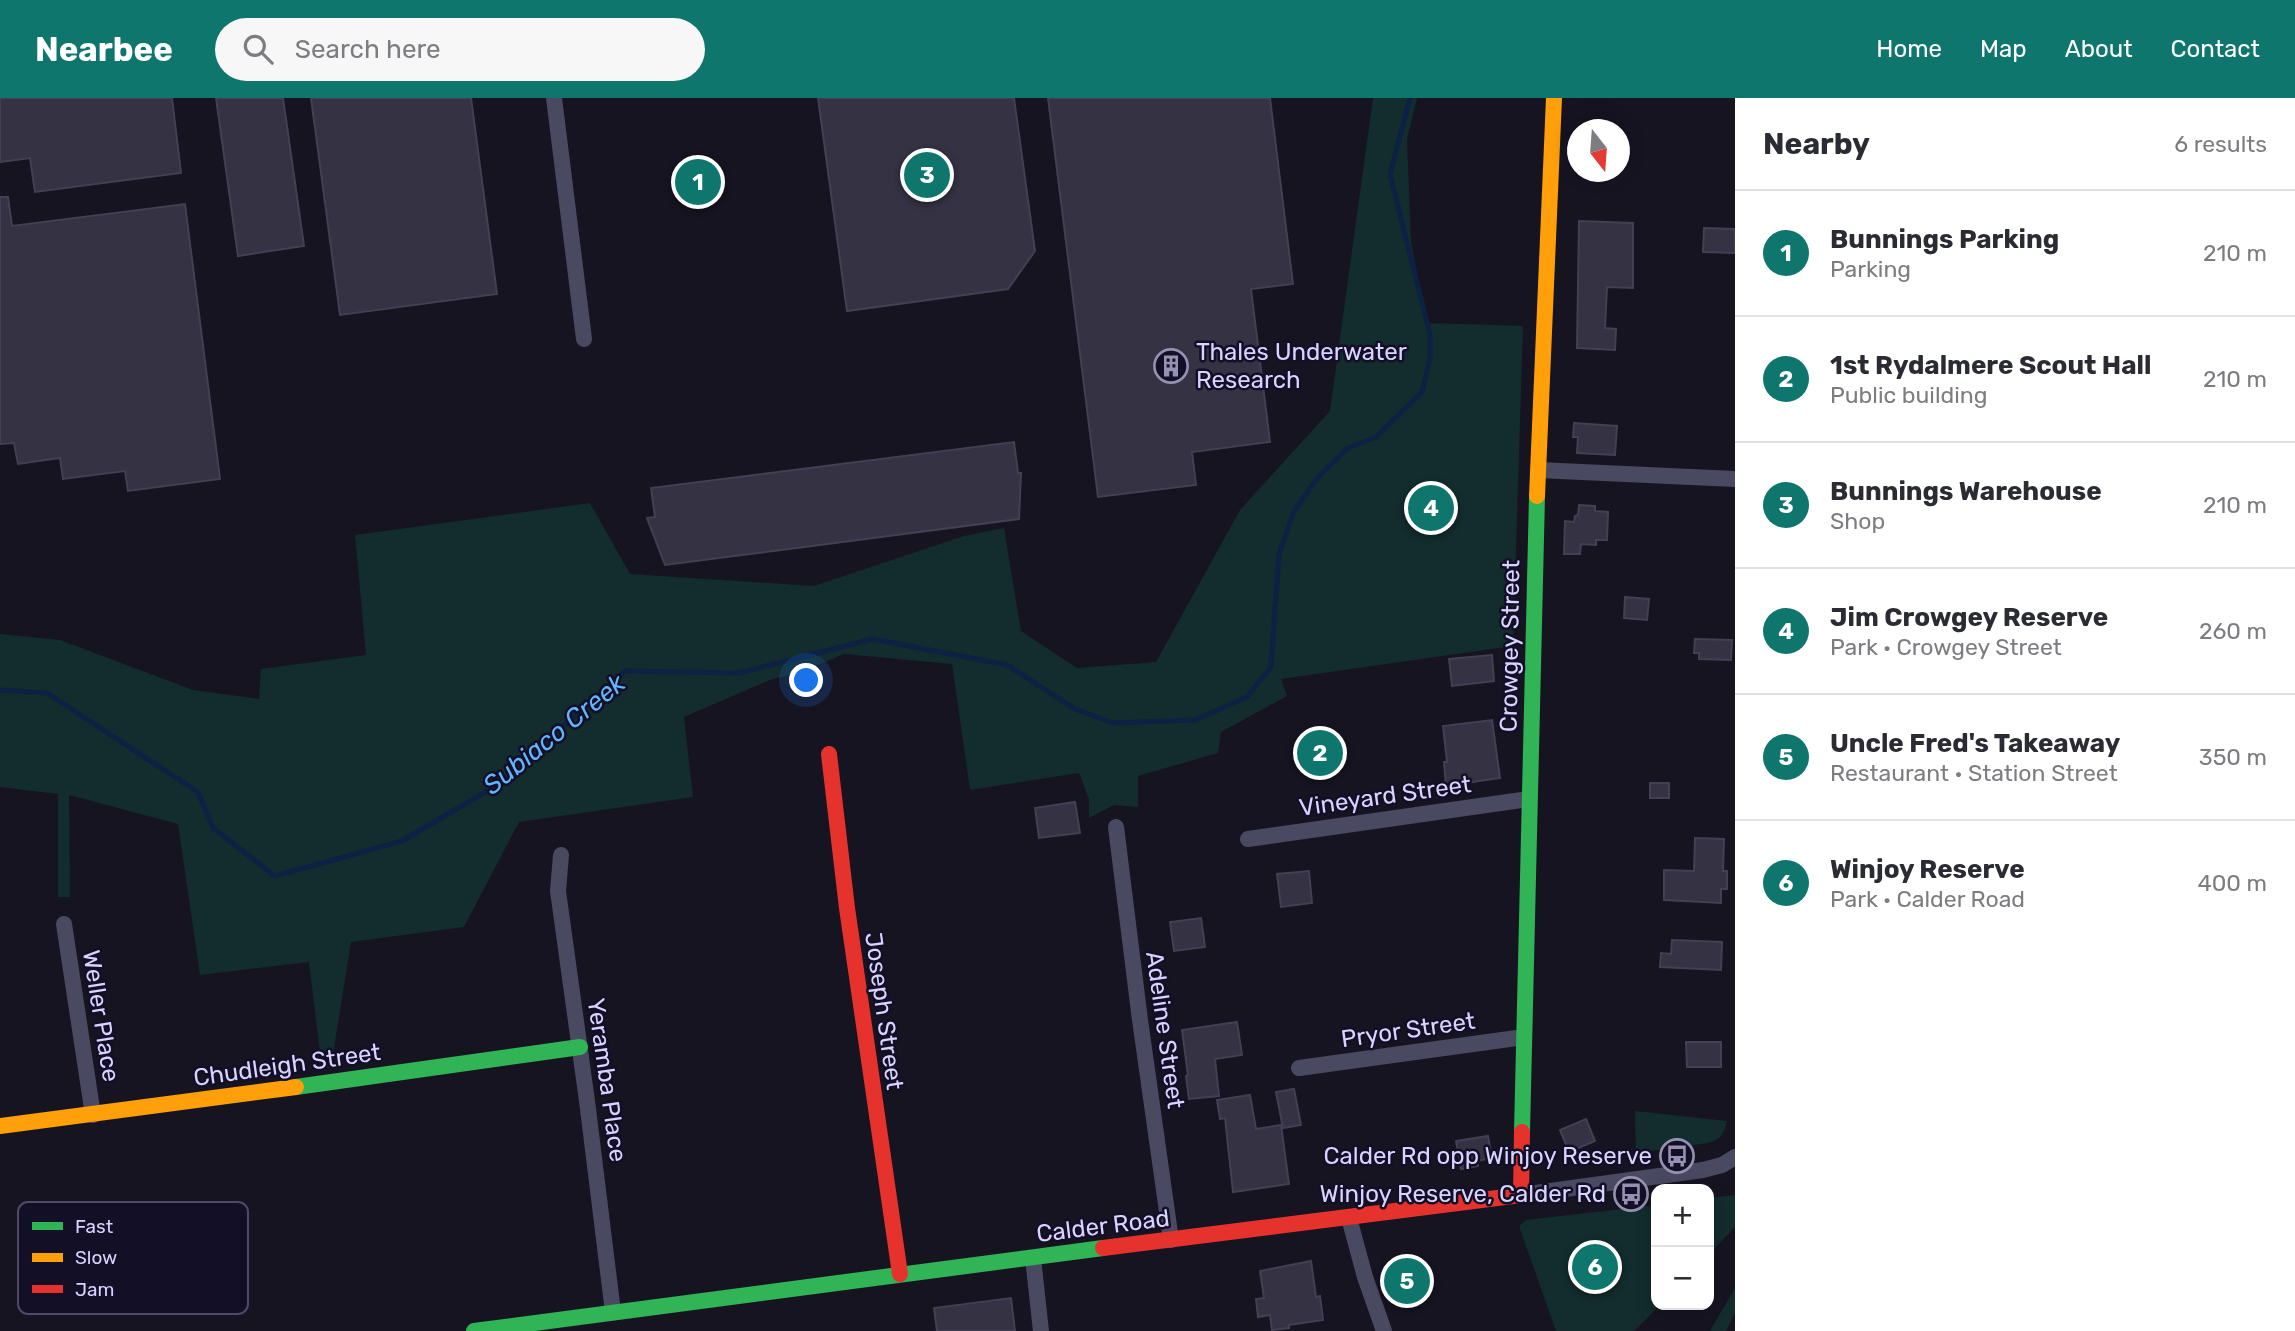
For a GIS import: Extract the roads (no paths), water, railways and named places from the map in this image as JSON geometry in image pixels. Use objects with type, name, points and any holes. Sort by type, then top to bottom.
[{"type":"street","points":[[554,98],[584,339]]},
{"type":"street","name":"Crowgey Street","points":[[1521,1195],[1534,568],[1555,98]]},
{"type":"street","points":[[1538,470],[1735,479]]},
{"type":"street","name":"Joseph Street","points":[[829,754],[847,908],[900,1273]]},
{"type":"street","name":"Vineyard Street","points":[[1248,839],[1529,799]]},
{"type":"street","name":"Adeline Street","points":[[1116,827],[1171,1240]]},
{"type":"street","name":"Yeramba Place","points":[[561,855],[558,891],[613,1312]]},
{"type":"street","name":"Weller Place","points":[[64,925],[93,1115]]},
{"type":"street","name":"Pryor Street","points":[[1299,1068],[1524,1037]]},
{"type":"street","name":"Chudleigh Street","points":[[0,1126],[580,1047]]},
{"type":"street","name":"Calder Road","points":[[474,1331],[589,1323],[613,1312],[1703,1170],[1722,1165],[1735,1157]]},
{"type":"street","points":[[1349,1218],[1384,1331]]},
{"type":"street","points":[[1033,1258],[1041,1331]]},
{"type":"waterway","name":"Subiaco Creek","points":[[0,690],[47,693],[198,792],[213,828],[275,876],[402,841],[499,784],[625,671],[739,673],[873,639],[1007,665],[1075,709],[1113,723],[1195,720],[1247,697],[1271,667],[1279,554],[1294,511],[1319,476],[1348,448],[1376,437],[1422,392],[1430,359],[1430,334],[1390,174],[1410,98]]},
{"type":"place","name":"Bunnings Warehouse","points":[[927,175]]},
{"type":"place","name":"Bunnings Parking","points":[[698,182]]},
{"type":"place","name":"Thales Underwater Research","points":[[1171,366]]},
{"type":"place","name":"Jim Crowgey Reserve","points":[[1431,508]]},
{"type":"place","name":"1st Rydalmere Scout Hall","points":[[1320,753]]},
{"type":"place","name":"Calder Rd opp Winjoy Reserve","points":[[1677,1156]]},
{"type":"place","name":"Winjoy Reserve, Calder Rd","points":[[1631,1194]]},
{"type":"place","name":"Winjoy Reserve","points":[[1595,1267]]},
{"type":"place","name":"Uncle Fred's Takeaway","points":[[1407,1281]]}]
